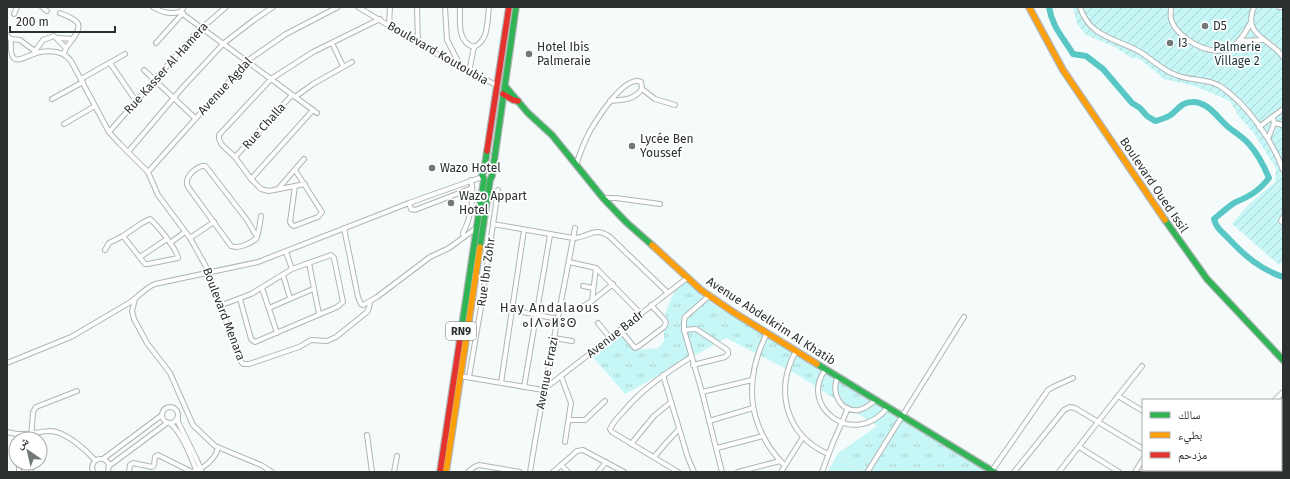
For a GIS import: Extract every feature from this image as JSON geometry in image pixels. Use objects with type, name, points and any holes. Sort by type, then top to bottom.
[{"type":"main road","name":"RN9","points":[[446,472],[509,7]]},
{"type":"main road","points":[[485,177],[488,170],[492,173],[516,7]]},
{"type":"main road","name":"Boulevard Oued Issil","points":[[1029,7],[1063,70],[1182,245],[1207,279],[1283,360]]},
{"type":"main road","name":"Avenue Abdelkrim Al Khatib","points":[[505,86],[552,135],[603,198],[626,222],[687,278],[709,296],[992,472]]},
{"type":"main road","name":"Avenue Abdelkrim Al Khatib","points":[[503,94],[513,100],[518,101]]},
{"type":"main road","name":"RN9","points":[[440,472],[475,229],[485,177]]},
{"type":"street","points":[[14,14],[17,7]]},
{"type":"street","points":[[42,7],[47,11]]},
{"type":"street","points":[[153,7],[165,13],[182,12],[315,112],[251,179]]},
{"type":"street","points":[[156,43],[182,12],[184,7]]},
{"type":"street","name":"Rue Kasser Al Hamera","points":[[109,132],[202,26],[226,7]]},
{"type":"street","points":[[128,152],[224,43],[274,7]]},
{"type":"street","name":"Avenue Agdal","points":[[148,172],[247,61],[286,34],[338,7]]},
{"type":"street","name":"Boulevard Koutoubia","points":[[358,7],[364,8],[418,43],[468,72],[498,86]]},
{"type":"street","points":[[389,25],[390,7]]},
{"type":"street","points":[[417,7],[418,43]]},
{"type":"street","points":[[445,7],[447,40],[462,68]]},
{"type":"street","points":[[460,7],[462,37],[468,45],[474,47]]},
{"type":"street","points":[[468,72],[474,47],[482,42],[485,37],[489,7]]},
{"type":"street","points":[[1080,7],[1087,23],[1101,35],[1134,49],[1174,75],[1189,80],[1218,85],[1236,98],[1247,110],[1268,139],[1283,170]]},
{"type":"street","points":[[1172,7],[1171,20],[1174,26],[1190,42],[1209,50],[1228,49],[1239,41],[1251,22],[1254,7]]},
{"type":"street","points":[[11,39],[12,54],[16,60],[25,59],[36,52],[50,51],[64,54],[66,48],[78,30],[78,24],[60,13]]},
{"type":"street","points":[[304,184],[264,190],[257,186],[235,157],[220,142],[219,135],[271,79],[305,57],[380,19]]},
{"type":"street","points":[[1251,22],[1255,32],[1277,50],[1283,57]]},
{"type":"street","points":[[7,35],[11,39],[20,40],[36,52]]},
{"type":"street","points":[[36,52],[41,42],[45,39],[54,36],[58,38],[73,39]]},
{"type":"street","points":[[58,38],[66,48]]},
{"type":"street","points":[[1239,41],[1264,40]]},
{"type":"street","points":[[332,43],[343,66]]},
{"type":"street","name":"Boulevard Menara","points":[[64,54],[71,61],[82,80],[109,132],[148,172],[158,195],[190,238],[209,272],[222,305],[240,360],[244,365],[298,347],[309,341],[326,341],[336,338],[367,312],[370,302]]},
{"type":"street","points":[[52,99],[126,54]]},
{"type":"street","name":"Rue Challa","points":[[235,157],[293,96],[352,62]]},
{"type":"street","points":[[110,63],[136,101]]},
{"type":"street","points":[[144,70],[195,118]]},
{"type":"street","points":[[576,165],[591,130],[610,101],[627,85],[635,81],[641,82],[642,89],[655,99],[675,105]]},
{"type":"street","points":[[610,101],[627,99],[637,95],[642,89]]},
{"type":"street","points":[[64,124],[95,106]]},
{"type":"street","points":[[1259,127],[1273,120],[1283,109]]},
{"type":"street","points":[[1273,120],[1283,126]]},
{"type":"street","points":[[1268,139],[1271,133],[1273,120]]},
{"type":"street","points":[[278,189],[304,159]]},
{"type":"street","points":[[257,237],[247,220],[205,166],[200,166],[187,179],[187,185],[229,245],[232,247],[246,245],[257,237],[261,216]]},
{"type":"street","points":[[295,170],[322,212],[318,217],[294,226],[290,222],[295,186]]},
{"type":"street","points":[[7,363],[71,337],[135,299],[147,288],[155,284],[258,262],[409,203],[471,180],[485,177]]},
{"type":"street","points":[[464,238],[463,232],[470,212],[472,188],[471,180]]},
{"type":"street","points":[[409,203],[411,209],[415,210],[472,188]]},
{"type":"street","name":"Rue Ibn Zohr","points":[[469,377],[498,190]]},
{"type":"street","points":[[603,198],[616,198],[660,204]]},
{"type":"street","points":[[1283,217],[1283,223]]},
{"type":"street","points":[[105,250],[109,243],[124,236],[150,219],[178,255],[177,259],[148,264],[144,263],[124,236]]},
{"type":"street","points":[[190,238],[214,222]]},
{"type":"street","points":[[493,224],[573,238],[583,237],[599,231],[606,234],[667,292]]},
{"type":"street","points":[[344,228],[360,302],[363,305],[370,302],[424,262],[449,248],[475,229]]},
{"type":"street","name":"Avenue Errazi","points":[[530,472],[543,390],[548,374],[575,228]]},
{"type":"street","points":[[501,383],[524,230]]},
{"type":"street","points":[[140,257],[185,232]]},
{"type":"street","points":[[524,387],[550,235]]},
{"type":"street","points":[[286,252],[292,270]]},
{"type":"street","points":[[222,305],[240,299],[262,288],[292,270],[332,255],[334,258],[343,300],[342,304],[258,342],[255,342],[253,341],[240,299]]},
{"type":"street","points":[[569,262],[596,268],[641,314]]},
{"type":"street","points":[[309,263],[319,314]]},
{"type":"street","points":[[592,301],[596,268]]},
{"type":"street","points":[[284,274],[290,298]]},
{"type":"street","name":"Avenue Badr","points":[[543,390],[667,292],[687,278]]},
{"type":"street","points":[[560,309],[577,309],[592,301],[613,284]]},
{"type":"street","points":[[583,286],[593,288]]},
{"type":"street","points":[[262,288],[277,333]]},
{"type":"street","points":[[269,308],[313,289]]},
{"type":"street","points":[[709,296],[685,318],[684,330],[717,448],[722,472]]},
{"type":"street","points":[[135,299],[132,311],[134,319],[147,343],[170,373],[194,427],[218,447],[261,465],[272,472]]},
{"type":"street","points":[[620,330],[635,348],[658,331],[665,325],[665,321],[651,305]]},
{"type":"street","points":[[512,310],[558,320]]},
{"type":"street","points":[[868,471],[964,317]]},
{"type":"street","points":[[598,323],[610,338]]},
{"type":"street","points":[[684,330],[696,329],[726,348],[728,352],[725,357],[693,365]]},
{"type":"street","points":[[767,333],[758,352],[752,380],[753,408],[763,436],[770,448],[785,466]]},
{"type":"street","points":[[554,338],[572,341]]},
{"type":"street","points":[[796,351],[786,377],[786,397],[792,420],[804,437],[816,448],[828,454]]},
{"type":"street","points":[[678,472],[612,432],[610,427],[638,396],[663,375],[691,357]]},
{"type":"street","points":[[1060,472],[1142,366]]},
{"type":"street","points":[[826,369],[818,384],[820,399],[823,407],[828,413],[842,422],[855,425],[868,423],[879,417],[888,407]]},
{"type":"street","points":[[548,374],[556,380]]},
{"type":"street","points":[[663,375],[679,430],[694,472]]},
{"type":"street","points":[[460,376],[543,390]]},
{"type":"street","points":[[561,376],[570,400],[569,420],[565,442]]},
{"type":"street","points":[[838,377],[835,384],[835,392],[841,403],[848,408],[859,410],[876,400]]},
{"type":"street","points":[[992,472],[1048,390],[1073,378]]},
{"type":"street","points":[[702,392],[752,380]]},
{"type":"street","points":[[32,431],[33,412],[36,407],[77,391]]},
{"type":"street","points":[[1118,396],[1142,410]]},
{"type":"street","points":[[569,420],[585,420],[605,401]]},
{"type":"street","points":[[631,444],[650,421],[671,402]]},
{"type":"street","points":[[95,460],[103,459],[162,415],[164,410],[172,407],[176,410],[178,422],[199,471]]},
{"type":"street","points":[[176,410],[184,407]]},
{"type":"street","points":[[1014,472],[1066,408],[1070,407],[1075,408],[1142,448]]},
{"type":"street","points":[[709,421],[753,408]]},
{"type":"street","points":[[822,472],[828,454],[848,408]]},
{"type":"street","points":[[162,415],[163,418],[175,428],[199,471]]},
{"type":"street","points":[[108,472],[110,466],[178,418]]},
{"type":"street","points":[[654,457],[666,442],[679,430]]},
{"type":"street","points":[[48,432],[66,436],[88,452],[95,460]]},
{"type":"street","points":[[367,435],[372,472]]},
{"type":"street","points":[[717,448],[763,436]]},
{"type":"street","points":[[781,472],[804,437]]},
{"type":"street","points":[[129,472],[130,465],[133,463],[153,466],[155,457],[158,455],[192,472],[199,471],[215,456],[218,447]]},
{"type":"street","points":[[1079,447],[1119,472]]},
{"type":"street","points":[[553,472],[577,452],[583,450],[624,472]]},
{"type":"street","points":[[394,472],[397,456]]},
{"type":"street","points":[[103,459],[108,462],[110,466]]},
{"type":"street","points":[[91,471],[95,460]]},
{"type":"street","points":[[1135,472],[1142,460]]},
{"type":"street","points":[[738,472],[780,461]]},
{"type":"street","points":[[598,472],[606,462]]},
{"type":"street","points":[[468,472],[479,465],[520,472]]},
{"type":"street","points":[[561,465],[568,472]]},
{"type":"green space","name":"Palmerie Village 2","points":[[1073,7],[1283,7],[1283,261],[1279,265],[1232,224],[1248,205],[1275,182],[1276,168],[1253,132],[1238,115],[1230,101],[1195,86],[1164,79],[1140,59],[1130,57],[1115,47],[1086,35],[1077,24]]},
{"type":"green space","points":[[684,282],[690,282],[711,303],[903,415],[983,467],[986,472],[864,472],[837,454],[877,426],[798,375],[726,338],[625,394],[592,356],[621,333],[635,350],[658,348],[664,341],[664,329],[670,324],[665,314],[676,287]]},
{"type":"green space","points":[[837,454],[864,472],[828,472]]},
{"type":"waterway","points":[[1049,7],[1050,14],[1058,32],[1073,54],[1086,56],[1103,69],[1132,103],[1140,108],[1147,116],[1155,121],[1172,114],[1186,103],[1193,102],[1203,104],[1249,144],[1260,160],[1269,178],[1254,193],[1233,204],[1214,219],[1220,230],[1247,256],[1260,266],[1283,277]]},
{"type":"traffic: fast","points":[[480,247],[490,180],[492,176],[516,7]]},
{"type":"traffic: fast","points":[[505,86],[528,113],[552,135],[603,198],[626,222],[652,245]]},
{"type":"traffic: fast","points":[[461,332],[484,179],[482,175],[487,151]]},
{"type":"traffic: fast","points":[[1165,220],[1207,279],[1283,360]]},
{"type":"traffic: fast","points":[[817,364],[994,472]]},
{"type":"traffic: slow","points":[[1029,7],[1063,70],[1165,220]]},
{"type":"traffic: slow","points":[[652,245],[701,290],[733,312],[817,364]]},
{"type":"traffic: slow","points":[[446,472],[480,247]]},
{"type":"traffic: jam","points":[[487,151],[509,7]]},
{"type":"traffic: jam","points":[[503,94],[513,100],[518,101]]},
{"type":"traffic: jam","points":[[440,472],[461,332]]},
{"type":"place","name":"D5","points":[[1205,26]]},
{"type":"place","name":"I3","points":[[1170,43]]},
{"type":"place","name":"Hotel Ibis Palmeraie","points":[[529,54]]},
{"type":"place","name":"Lycée Ben Youssef","points":[[632,146]]},
{"type":"place","name":"Wazo Hotel","points":[[432,168]]},
{"type":"place","name":"Wazo Appart Hotel","points":[[451,203]]},
{"type":"district","name":"Hay Andalaous ⴰⵏⴷⴰⵍⵓⵙ","points":[[550,314]]}]
